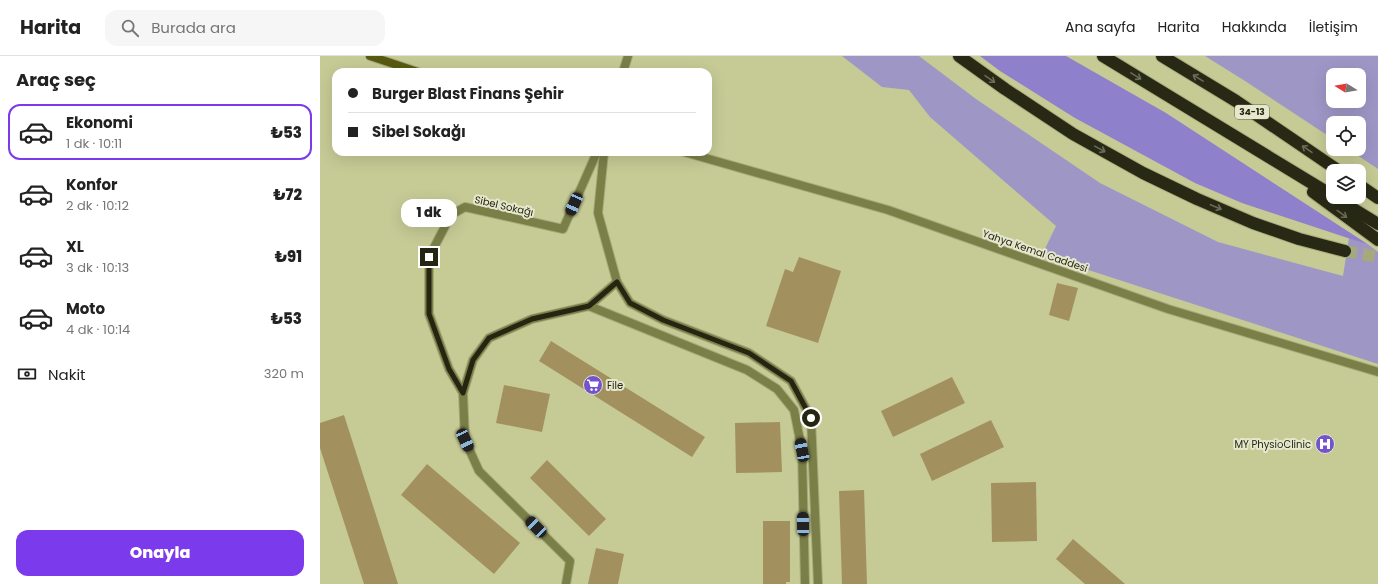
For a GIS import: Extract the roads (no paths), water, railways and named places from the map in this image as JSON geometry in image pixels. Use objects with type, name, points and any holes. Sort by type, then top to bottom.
[{"type":"highway","points":[[959,56],[1005,89],[1073,134],[1142,173],[1253,223],[1299,239],[1345,251]]},
{"type":"highway","name":"34-13","points":[[1103,56],[1326,192]]},
{"type":"highway","name":"34-13","points":[[1162,56],[1236,101],[1329,164]]},
{"type":"highway","points":[[1243,141],[1378,240]]},
{"type":"highway","points":[[1366,190],[1378,198]]},
{"type":"highway","name":"34-13","points":[[1345,204],[1378,224]]},
{"type":"street","points":[[370,56],[406,68]]},
{"type":"street","points":[[624,68],[628,56]]},
{"type":"street","name":"Sibel Sokağı","points":[[463,393],[449,369],[429,314],[429,257],[451,215],[466,208],[563,229],[595,156]]},
{"type":"street","points":[[604,156],[598,213],[617,282],[630,303],[663,320],[749,353],[791,381],[811,418],[818,584]]},
{"type":"street","name":"Yahya Kemal Caddesi","points":[[698,156],[888,210],[1168,309],[1378,372]]},
{"type":"street","points":[[566,584],[570,561],[479,471],[465,440],[463,393],[473,360],[489,338],[532,319],[589,306],[617,282]]},
{"type":"street","points":[[589,306],[747,370],[777,389],[794,410],[802,450],[805,584]]},
{"type":"tunnel","points":[[1345,251],[1378,257]]},
{"type":"place","name":"File","points":[[593,385]]},
{"type":"place","name":"MY PhysioClinic","points":[[1325,444]]}]
